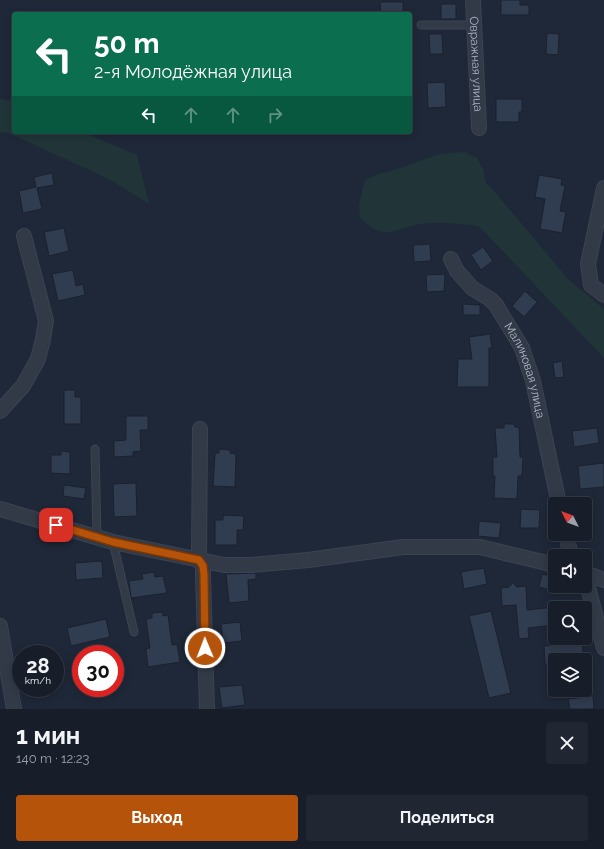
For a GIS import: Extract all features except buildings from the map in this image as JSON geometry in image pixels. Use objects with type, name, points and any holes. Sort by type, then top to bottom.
[{"type":"street","name":"Овражная улица","points":[[473,0],[479,128]]},
{"type":"street","points":[[604,188],[588,264],[591,285],[604,295]]},
{"type":"street","points":[[0,411],[23,386],[38,359],[46,321],[24,236]]},
{"type":"street","name":"Малиновая улица","points":[[451,259],[457,271],[472,288],[490,299],[496,305],[522,348],[533,381],[558,497]]},
{"type":"street","points":[[200,429],[199,560],[203,566],[204,575],[207,709]]},
{"type":"street","points":[[0,509],[113,542],[224,564],[251,565],[308,560],[404,546],[480,547],[548,563]]},
{"type":"street","points":[[592,576],[604,580]]},
{"type":"street","points":[[590,593],[604,648]]},
{"type":"street","points":[[0,626],[14,709]]},
{"type":"lane","points":[[421,25],[473,25]]},
{"type":"lane","points":[[95,449],[97,537]]},
{"type":"lane","points":[[113,542],[134,632]]},
{"type":"green space","points":[[0,99],[12,101],[12,134],[87,134],[137,155],[149,204],[107,178],[8,133],[0,132]]},
{"type":"green space","points":[[465,152],[477,158],[483,169],[485,182],[568,279],[604,309],[604,358],[479,226],[426,223],[392,232],[385,232],[378,231],[360,218],[359,205],[365,180],[378,174],[440,154]]},
{"type":"route","points":[[56,525],[113,542],[199,560],[203,566],[204,575],[205,648]]}]
